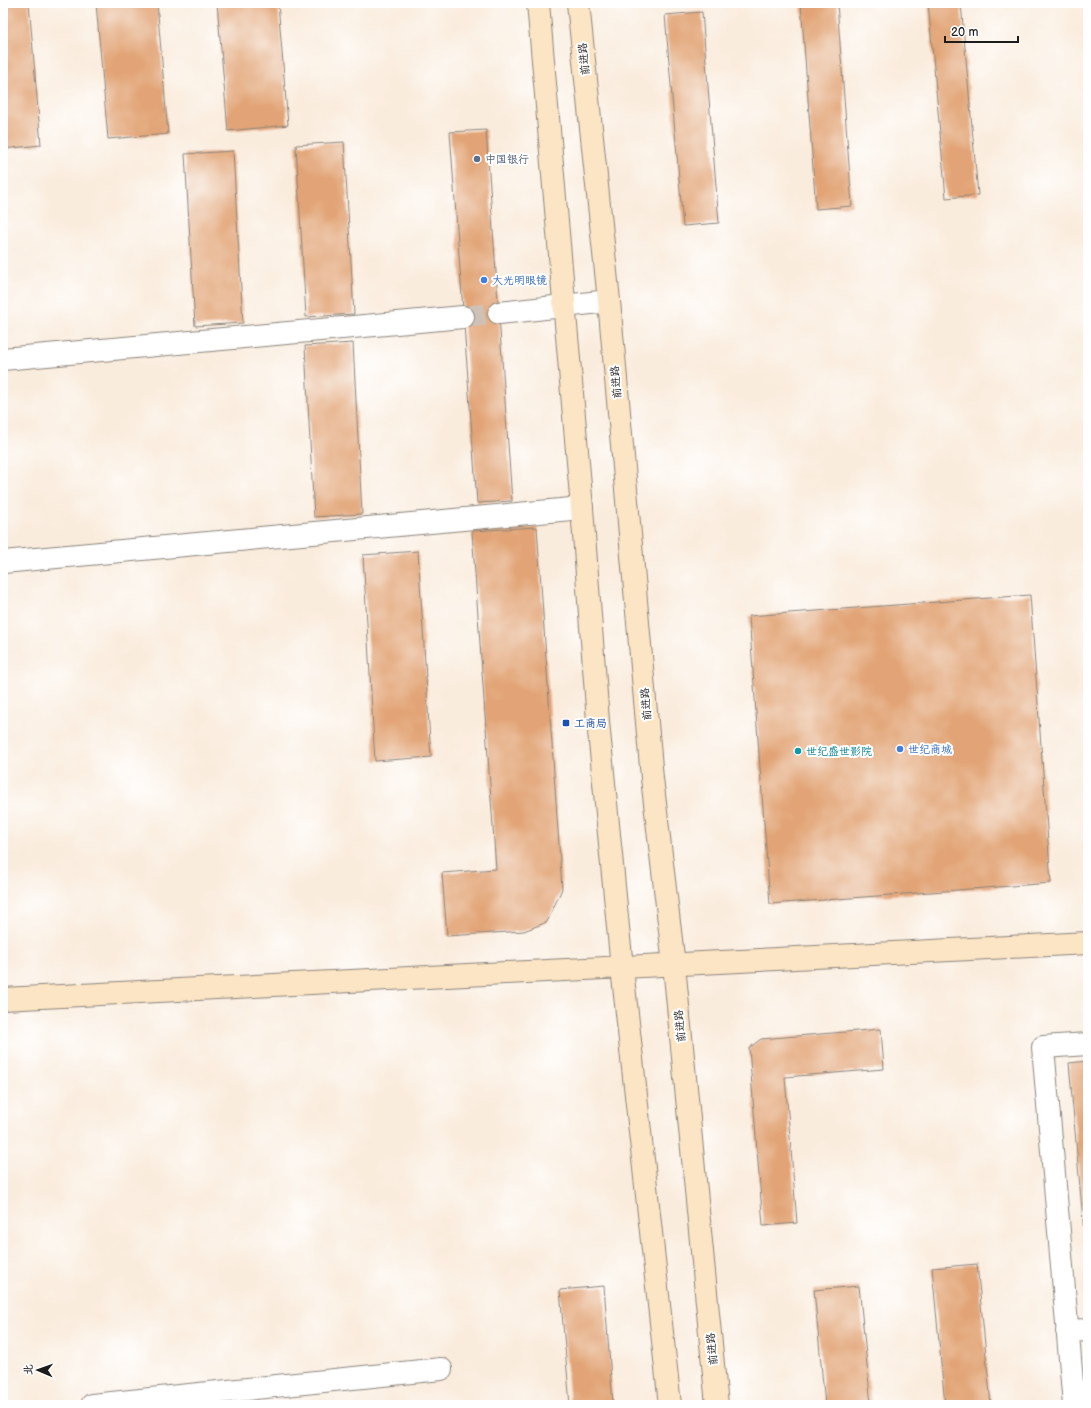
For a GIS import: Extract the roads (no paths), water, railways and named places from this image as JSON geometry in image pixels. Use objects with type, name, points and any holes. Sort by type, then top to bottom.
[{"type":"main road","points":[[538,3],[582,508],[598,721],[622,968],[670,1405]]},
{"type":"main road","name":"前进路","points":[[578,3],[609,301],[652,778],[674,965],[717,1405]]},
{"type":"main road","points":[[3,999],[1088,943]]},
{"type":"street","points":[[499,313],[609,301]]},
{"type":"street","points":[[3,359],[463,317]]},
{"type":"street","points":[[3,562],[582,508]]},
{"type":"street","points":[[1074,1405],[1078,1331],[1043,1047],[1088,1044]]},
{"type":"street","points":[[92,1405],[441,1369]]},
{"type":"tunnel","points":[[463,317],[499,313]]},
{"type":"place","name":"中国银行","points":[[477,159]]},
{"type":"place","name":"大光明眼镜","points":[[484,280]]},
{"type":"place","name":"工商局","points":[[566,723]]},
{"type":"place","name":"世纪商城","points":[[900,749]]},
{"type":"place","name":"世纪盛世影院","points":[[798,751]]}]
